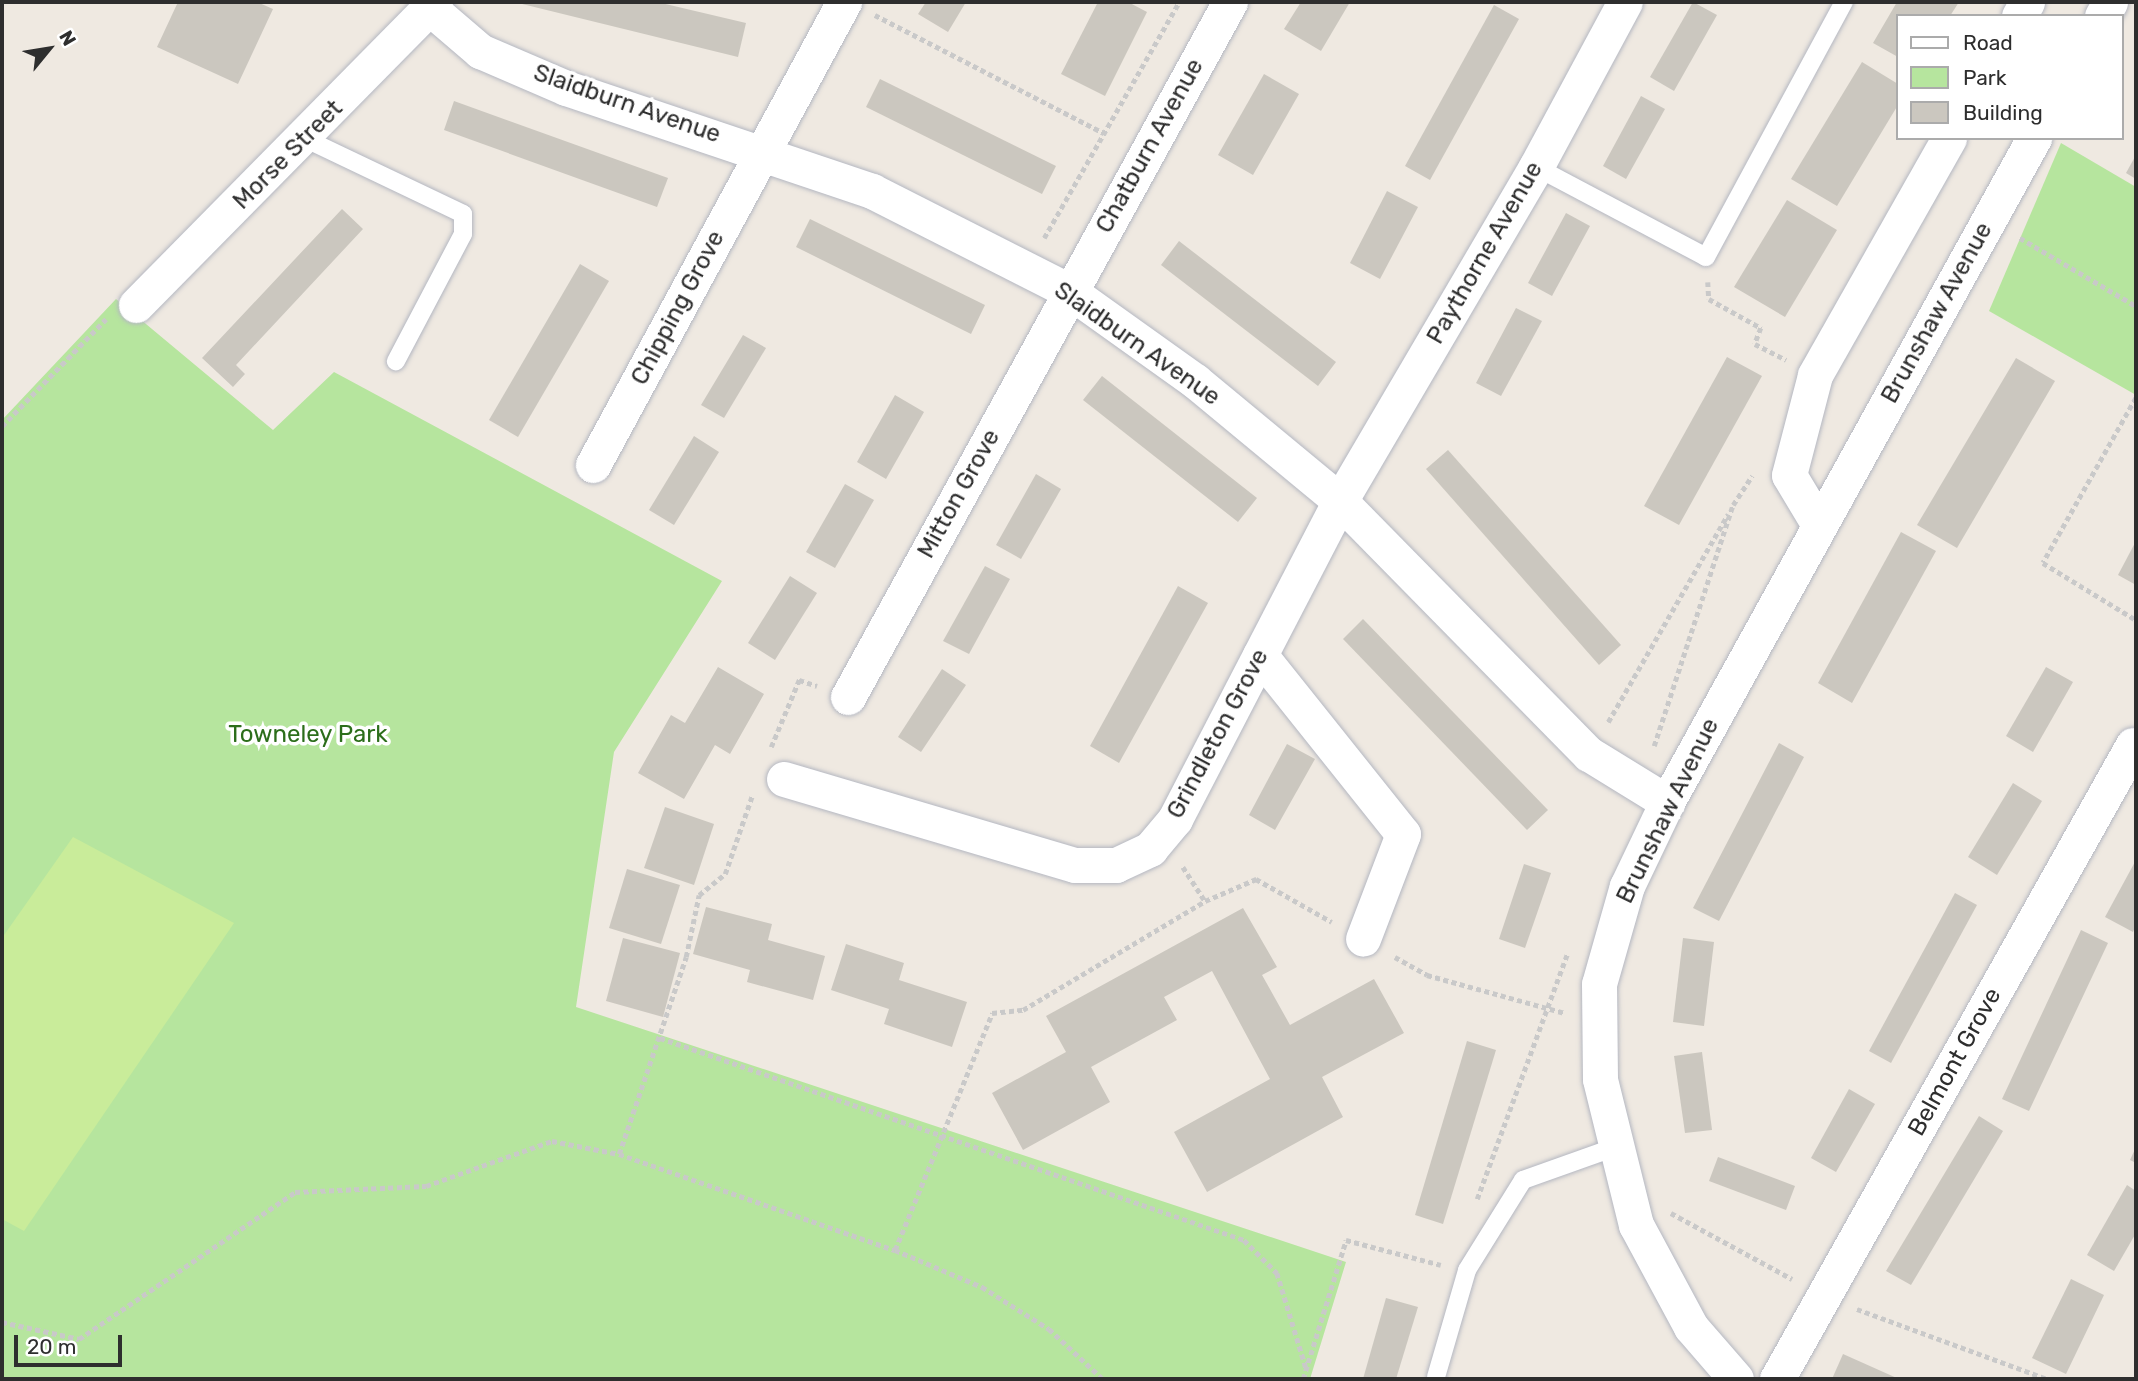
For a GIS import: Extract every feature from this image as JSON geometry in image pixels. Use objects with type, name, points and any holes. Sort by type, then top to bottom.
[{"type":"street","name":"Chatburn Avenue","points":[[1069,291],[1230,2]]},
{"type":"street","name":"Paythorne Avenue","points":[[1340,500],[1536,167],[1625,2]]},
{"type":"street","name":"Chipping Grove","points":[[593,465],[762,151],[855,5]]},
{"type":"street","name":"Slaidburn Avenue","points":[[433,6],[480,51],[504,62],[872,191],[1069,291],[1195,381],[1340,500],[1590,754],[1654,794]]},
{"type":"street","name":"Morse Street","points":[[136,305],[306,139],[433,6]]},
{"type":"street","points":[[1819,525],[1788,475],[1815,375],[1948,140]]},
{"type":"street","name":"Brunshaw Avenue","points":[[1736,1379],[1691,1327],[1636,1225],[1613,1148],[1600,1079],[1599,984],[1654,794],[1819,525],[2033,140]]},
{"type":"street","name":"Mitton Grove","points":[[848,697],[1069,291]]},
{"type":"street","name":"Grindleton Grove","points":[[784,779],[1075,865],[1116,865],[1150,849],[1175,820],[1340,500]]},
{"type":"street","points":[[1260,655],[1403,834],[1363,939]]},
{"type":"street","name":"Belmont Grove","points":[[1777,1379],[2133,745]]},
{"type":"lane","points":[[1536,167],[1706,257],[1844,2]]},
{"type":"lane","points":[[306,139],[463,214],[463,234],[396,361]]},
{"type":"lane","points":[[1436,1377],[1467,1270],[1523,1180],[1613,1148]]},
{"type":"path","points":[[1026,269],[1179,2]]},
{"type":"path","points":[[855,5],[949,58],[1104,133]]},
{"type":"path","points":[[1989,220],[2136,306]]},
{"type":"path","points":[[1706,257],[1709,299],[1761,328],[1755,344],[1815,375]]},
{"type":"path","points":[[2,426],[24,396],[120,306],[136,305]]},
{"type":"path","points":[[2136,398],[2043,563],[2136,620]]},
{"type":"path","points":[[1590,754],[1756,469]]},
{"type":"path","points":[[1654,794],[1733,505]]},
{"type":"path","points":[[619,1154],[660,1038],[699,895],[724,874],[754,788],[784,779],[766,760],[799,680],[848,697]]},
{"type":"path","points":[[895,1250],[992,1013],[1023,1010],[1205,901]]},
{"type":"path","points":[[1475,1205],[1498,1128],[1570,945]]},
{"type":"path","points":[[660,1038],[1244,1240],[1277,1273],[1306,1368]]},
{"type":"path","points":[[2,1322],[79,1339],[295,1192],[426,1186],[552,1141],[619,1154],[895,1250],[982,1287],[1049,1329],[1102,1379]]},
{"type":"path","points":[[1625,1187],[1824,1296],[2047,1379]]},
{"type":"path","points":[[1304,1379],[1346,1240],[1467,1270]]},
{"type":"green space","points":[[2061,143],[2136,187],[2136,395],[1989,311]]},
{"type":"green space","name":"Towneley Park","points":[[116,299],[273,430],[334,372],[722,581],[614,752],[576,1007],[1346,1262],[1310,1379],[2,1379],[2,420]]},
{"type":"green space","points":[[73,837],[234,923],[24,1231],[2,1219],[2,938]]},
{"type":"building","points":[[178,2],[257,2],[273,9],[238,84],[157,47]]},
{"type":"building","points":[[514,2],[657,2],[746,23],[738,57]]},
{"type":"building","points":[[926,2],[966,2],[948,32],[918,14]]},
{"type":"building","points":[[1098,2],[1128,2],[1147,12],[1105,96],[1061,74]]},
{"type":"building","points":[[1301,2],[1350,2],[1321,51],[1284,29]]},
{"type":"building","points":[[1693,2],[1717,15],[1674,91],[1650,77]]},
{"type":"building","points":[[1897,2],[1959,2],[1951,14],[1896,14],[1896,56],[1873,43]]},
{"type":"building","points":[[1494,5],[1519,19],[1430,180],[1405,166]]},
{"type":"building","points":[[1862,62],[1896,83],[1896,108],[1837,206],[1791,179]]},
{"type":"building","points":[[1264,74],[1299,94],[1253,175],[1218,155]]},
{"type":"building","points":[[880,79],[1056,166],[1042,194],[866,107]]},
{"type":"building","points":[[1641,96],[1665,109],[1626,179],[1603,166]]},
{"type":"building","points":[[454,101],[668,178],[657,207],[444,130]]},
{"type":"building","points":[[2136,155],[2136,179],[2126,173]]},
{"type":"building","points":[[1387,191],[1418,207],[1380,279],[1350,263]]},
{"type":"building","points":[[1787,200],[1837,230],[1785,317],[1734,287]]},
{"type":"building","points":[[342,209],[363,229],[236,365],[245,374],[233,387],[202,358]]},
{"type":"building","points":[[1566,213],[1590,226],[1552,296],[1528,283]]},
{"type":"building","points":[[810,219],[985,305],[971,334],[796,247]]},
{"type":"building","points":[[1179,241],[1336,362],[1318,386],[1161,265]]},
{"type":"building","points":[[580,264],[609,281],[518,437],[489,420]]},
{"type":"building","points":[[1516,308],[1542,321],[1501,396],[1476,383]]},
{"type":"building","points":[[743,335],[766,348],[724,418],[701,405]]},
{"type":"building","points":[[1727,357],[1762,376],[1679,525],[1644,506]]},
{"type":"building","points":[[2016,358],[2055,381],[1957,548],[1917,525]]},
{"type":"building","points":[[1102,376],[1257,498],[1238,522],[1083,400]]},
{"type":"building","points":[[895,395],[924,412],[886,479],[857,462]]},
{"type":"building","points":[[694,436],[719,452],[674,525],[649,510]]},
{"type":"building","points":[[1448,450],[1621,645],[1599,665],[1426,469]]},
{"type":"building","points":[[1036,474],[1061,489],[1021,559],[996,545]]},
{"type":"building","points":[[845,484],[874,500],[835,568],[806,552]]},
{"type":"building","points":[[1901,532],[1936,551],[1852,703],[1818,683]]},
{"type":"building","points":[[2136,541],[2136,585],[2118,575]]},
{"type":"building","points":[[985,566],[1010,579],[969,654],[943,641]]},
{"type":"building","points":[[790,576],[817,593],[775,660],[748,643]]},
{"type":"building","points":[[1178,586],[1208,603],[1119,763],[1090,746]]},
{"type":"building","points":[[1363,619],[1548,810],[1527,830],[1343,639]]},
{"type":"building","points":[[718,667],[764,694],[730,754],[715,745],[684,799],[638,773],[671,715],[685,723]]},
{"type":"building","points":[[2046,667],[2073,682],[2033,752],[2006,736]]},
{"type":"building","points":[[942,669],[966,685],[921,752],[898,737]]},
{"type":"building","points":[[1779,743],[1804,757],[1719,921],[1693,908]]},
{"type":"building","points":[[1287,744],[1315,759],[1275,830],[1249,815]]},
{"type":"building","points":[[2013,783],[2042,801],[1997,875],[1968,857]]},
{"type":"building","points":[[665,807],[714,824],[694,885],[644,868]]},
{"type":"building","points":[[2136,860],[2136,925],[2133,932],[2105,917]]},
{"type":"building","points":[[1524,864],[1551,873],[1525,948],[1499,939]]},
{"type":"building","points":[[627,869],[680,885],[661,944],[609,928]]},
{"type":"building","points":[[1955,893],[1977,905],[1891,1063],[1869,1051]]},
{"type":"building","points":[[706,907],[772,924],[768,940],[825,956],[813,1000],[747,982],[750,970],[693,954]]},
{"type":"building","points":[[1243,908],[1277,967],[1262,975],[1290,1025],[1374,979],[1404,1033],[1322,1077],[1343,1117],[1207,1192],[1174,1132],[1270,1079],[1212,971],[1164,997],[1177,1020],[1091,1067],[1110,1102],[1023,1150],[992,1093],[1066,1052],[1046,1016]]},
{"type":"building","points":[[2081,930],[2108,943],[2029,1111],[2002,1099]]},
{"type":"building","points":[[623,938],[680,953],[663,1017],[606,1001]]},
{"type":"building","points":[[1683,938],[1714,942],[1704,1026],[1673,1022]]},
{"type":"building","points":[[846,944],[904,963],[899,980],[967,1002],[952,1047],[884,1024],[889,1009],[831,990]]},
{"type":"building","points":[[1467,1041],[1496,1050],[1443,1224],[1415,1215]]},
{"type":"building","points":[[1702,1052],[1712,1130],[1685,1133],[1674,1056]]},
{"type":"building","points":[[1849,1089],[1875,1104],[1836,1172],[1811,1158]]},
{"type":"building","points":[[1979,1116],[2003,1131],[1911,1285],[1886,1271]]},
{"type":"building","points":[[2136,1147],[2136,1163],[2130,1160]]},
{"type":"building","points":[[1718,1157],[1795,1186],[1786,1210],[1709,1181]]},
{"type":"building","points":[[2127,1185],[2136,1191],[2136,1233],[2114,1271],[2087,1255]]},
{"type":"building","points":[[2071,1279],[2104,1295],[2066,1374],[2032,1358]]},
{"type":"building","points":[[1386,1298],[1418,1307],[1396,1379],[1363,1379]]},
{"type":"building","points":[[1843,1354],[1899,1379],[1832,1379]]}]
